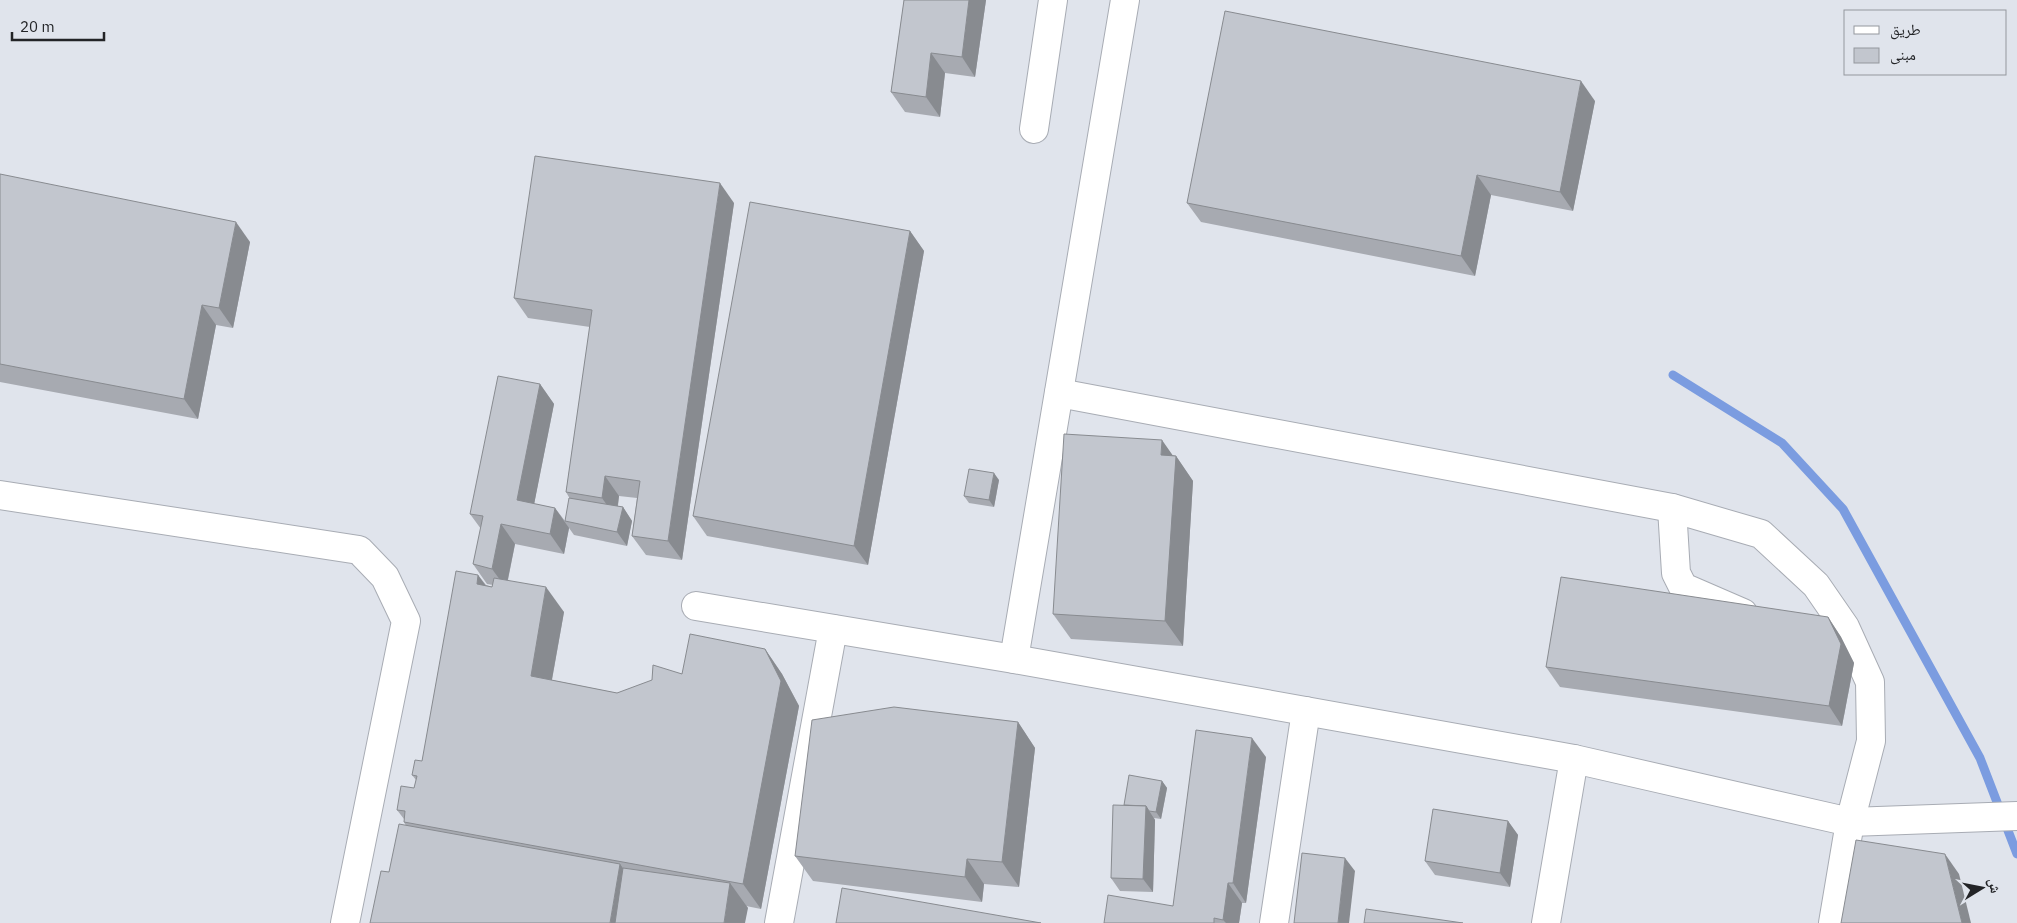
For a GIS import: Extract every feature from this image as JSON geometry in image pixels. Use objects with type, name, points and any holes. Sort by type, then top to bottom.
[{"type":"street","points":[[1034,129],[1053,0]]},
{"type":"street","points":[[1014,659],[1125,0]]},
{"type":"street","points":[[1059,393],[1672,508],[1761,534],[1816,585],[1845,627],[1870,682],[1871,741],[1850,822],[1833,923]]},
{"type":"street","points":[[0,495],[359,550],[384,577],[406,621],[346,923]]},
{"type":"street","points":[[1672,508],[1676,573],[1683,587],[1744,614]]},
{"type":"street","points":[[696,606],[1014,659],[1574,759],[1850,822],[2017,816]]},
{"type":"street","points":[[779,923],[833,629]]},
{"type":"street","points":[[1274,923],[1306,711]]},
{"type":"street","points":[[1546,923],[1574,759]]},
{"type":"building","points":[[904,0],[969,0],[962,57],[931,53],[926,97],[891,92]]},
{"type":"building","points":[[1225,11],[1581,81],[1560,192],[1477,175],[1461,256],[1187,203]]},
{"type":"building","points":[[535,156],[720,183],[668,541],[632,536],[640,481],[605,476],[602,498],[566,492],[592,310],[514,298]]},
{"type":"building","points":[[0,174],[236,222],[219,308],[202,305],[184,399],[0,364]]},
{"type":"building","points":[[750,202],[910,231],[854,546],[693,516]]},
{"type":"building","points":[[498,376],[540,384],[517,500],[555,508],[550,534],[501,524],[492,569],[473,564],[483,516],[470,514]]},
{"type":"building","points":[[1064,434],[1162,440],[1161,455],[1176,456],[1165,621],[1053,614]]},
{"type":"building","points":[[969,469],[994,473],[989,500],[964,496]]},
{"type":"building","points":[[569,498],[623,507],[617,532],[565,521]]},
{"type":"building","points":[[456,571],[478,575],[477,584],[492,587],[494,578],[546,587],[531,676],[617,693],[652,680],[653,665],[682,674],[690,634],[765,649],[781,681],[743,884],[404,822],[405,811],[397,810],[401,786],[414,788],[417,776],[412,775],[415,760],[422,761]]},
{"type":"building","points":[[1561,577],[1828,617],[1841,644],[1829,706],[1546,667]]},
{"type":"building","points":[[894,707],[1018,722],[1002,862],[967,859],[965,877],[795,856],[812,720]]},
{"type":"building","points":[[1196,730],[1252,738],[1233,883],[1228,883],[1223,920],[1214,918],[1214,923],[1104,923],[1108,895],[1173,906]]},
{"type":"building","points":[[1129,775],[1162,781],[1156,812],[1149,811],[1146,806],[1124,805]]},
{"type":"building","points":[[1113,805],[1146,806],[1143,879],[1111,878]]},
{"type":"building","points":[[1433,809],[1508,821],[1500,873],[1425,861]]},
{"type":"building","points":[[399,824],[620,864],[610,923],[370,923],[381,871],[389,872]]},
{"type":"building","points":[[1856,840],[1945,854],[1962,923],[1841,923]]},
{"type":"building","points":[[1302,853],[1345,858],[1338,923],[1294,923]]},
{"type":"building","points":[[623,868],[730,883],[724,923],[615,923]]},
{"type":"building","points":[[842,888],[1041,923],[836,923]]},
{"type":"building","points":[[1366,909],[1463,923],[1364,923]]},
{"type":"waterway","points":[[1673,375],[1782,443],[1843,509],[1980,758],[2017,854]]}]
